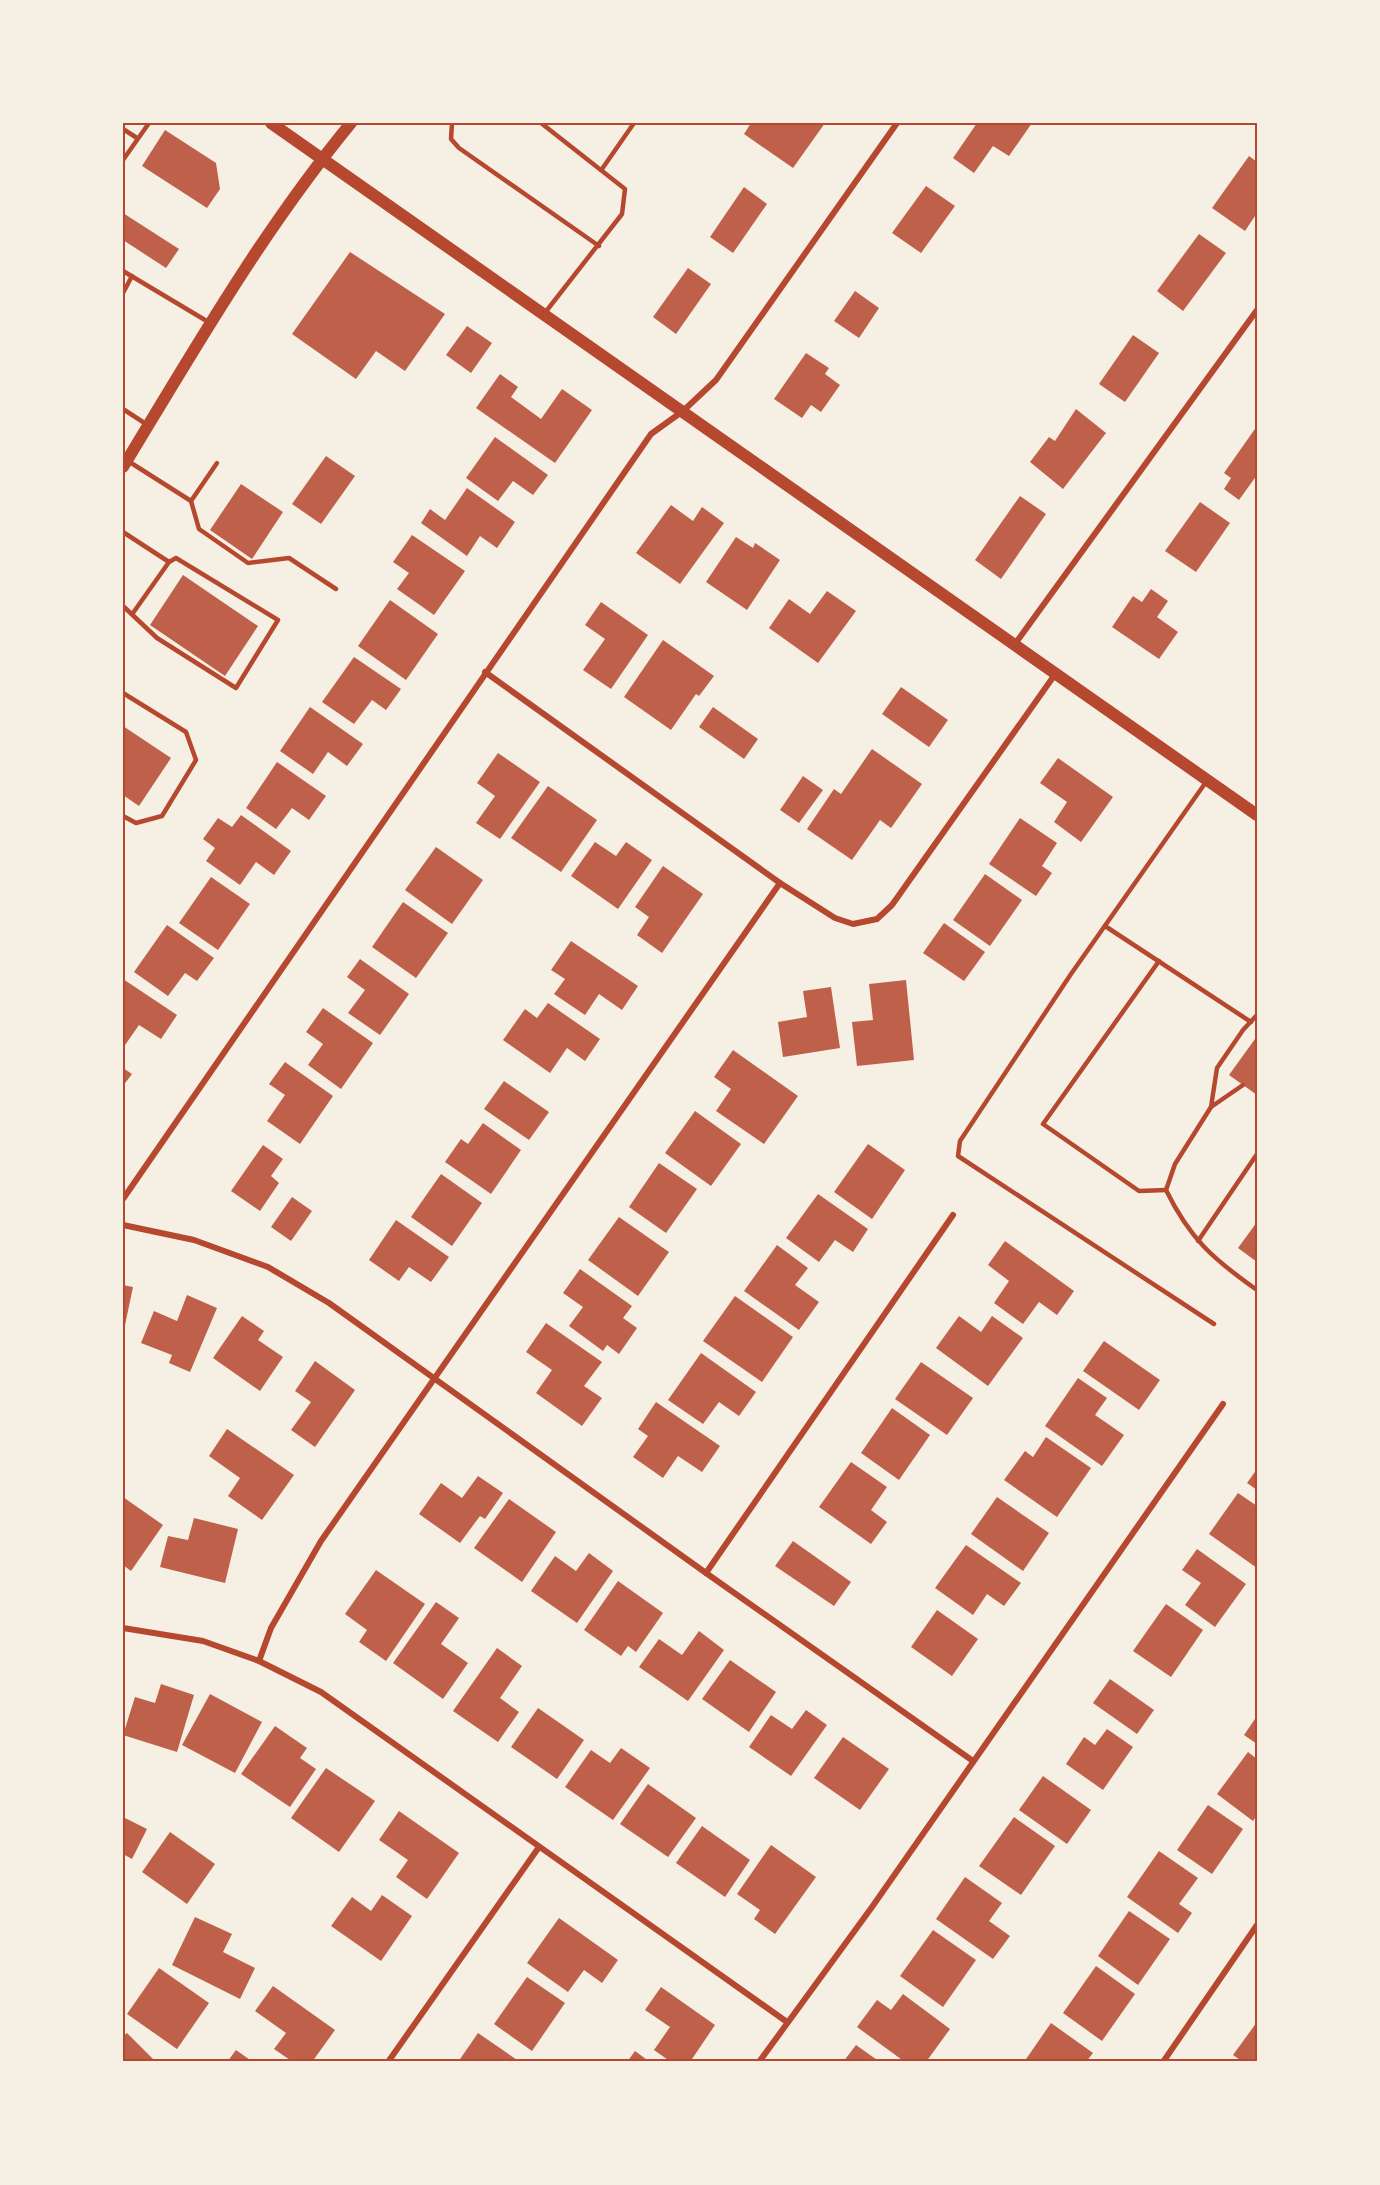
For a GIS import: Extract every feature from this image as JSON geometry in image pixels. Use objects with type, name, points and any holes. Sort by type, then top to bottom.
[{"type":"main road","points":[[271,123],[1257,815]]},
{"type":"main road","points":[[125,464],[237,279],[321,159],[351,123]]},
{"type":"street","points":[[123,1199],[651,434],[683,411],[716,380],[897,123]]},
{"type":"street","points":[[1015,644],[1257,310]]},
{"type":"street","points":[[485,672],[780,883],[835,918],[853,924],[877,919],[892,905],[1056,673]]},
{"type":"street","points":[[259,1661],[271,1628],[304,1568],[780,883]]},
{"type":"street","points":[[706,1573],[953,1215]]},
{"type":"street","points":[[123,1225],[194,1240],[268,1267],[329,1303],[706,1573],[974,1761]]},
{"type":"street","points":[[759,2062],[974,1761],[1223,1404]]},
{"type":"street","points":[[123,1629],[203,1641],[259,1661],[321,1692],[787,2022]]},
{"type":"street","points":[[388,2062],[539,1847]]},
{"type":"street","points":[[1163,2062],[1257,1925]]},
{"type":"lane","points":[[123,160],[149,123]]},
{"type":"lane","points":[[452,123],[451,139],[459,148],[599,246]]},
{"type":"lane","points":[[540,123],[625,189],[622,214],[544,314]]},
{"type":"lane","points":[[602,169],[634,123]]},
{"type":"lane","points":[[123,129],[137,138]]},
{"type":"lane","points":[[123,271],[210,323]]},
{"type":"lane","points":[[123,293],[132,276]]},
{"type":"lane","points":[[123,409],[148,426]]},
{"type":"lane","points":[[191,501],[217,463]]},
{"type":"lane","points":[[125,464],[191,501],[199,529],[248,563],[289,558],[336,589]]},
{"type":"lane","points":[[123,532],[169,562]]},
{"type":"lane","points":[[123,606],[157,638],[236,688],[278,620],[176,558],[169,562],[133,613]]},
{"type":"lane","points":[[123,693],[186,732],[196,760],[162,816],[136,824],[123,816]]},
{"type":"lane","points":[[1208,780],[1105,926],[960,1141],[958,1156],[1214,1324]]},
{"type":"lane","points":[[1105,926],[1251,1022]]},
{"type":"lane","points":[[1159,961],[1043,1124],[1139,1191],[1166,1190]]},
{"type":"lane","points":[[1211,1107],[1217,1068],[1257,1015]]},
{"type":"lane","points":[[1243,1085],[1211,1107],[1175,1164],[1166,1190],[1182,1222],[1198,1241],[1224,1267],[1257,1290]]},
{"type":"lane","points":[[1198,1241],[1257,1154]]},
{"type":"building","points":[[751,123],[825,123],[793,168],[744,134]]},
{"type":"building","points":[[977,123],[1032,123],[1009,156],[993,146],[974,173],[953,158]]},
{"type":"building","points":[[165,130],[216,163],[220,189],[207,208],[142,166]]},
{"type":"building","points":[[1249,156],[1257,162],[1257,213],[1245,231],[1212,208]]},
{"type":"building","points":[[926,186],[955,206],[921,253],[892,233]]},
{"type":"building","points":[[744,187],[767,204],[733,253],[710,237]]},
{"type":"building","points":[[123,213],[179,249],[166,268],[123,240]]},
{"type":"building","points":[[1199,234],[1226,253],[1183,311],[1157,291]]},
{"type":"building","points":[[350,252],[445,314],[405,371],[376,351],[356,379],[292,334]]},
{"type":"building","points":[[688,268],[711,284],[676,334],[653,317]]},
{"type":"building","points":[[855,291],[879,308],[859,338],[834,321]]},
{"type":"building","points":[[467,326],[492,343],[471,373],[446,355]]},
{"type":"building","points":[[1133,335],[1159,353],[1125,402],[1099,384]]},
{"type":"building","points":[[806,353],[829,368],[825,374],[840,385],[821,412],[811,405],[802,418],[774,399]]},
{"type":"building","points":[[500,374],[518,387],[511,397],[541,419],[562,389],[592,410],[555,463],[476,408]]},
{"type":"building","points":[[1076,409],[1106,433],[1063,489],[1030,462],[1049,437],[1055,441]]},
{"type":"building","points":[[1257,426],[1257,475],[1239,500],[1224,489],[1231,478],[1224,473]]},
{"type":"building","points":[[495,437],[548,475],[533,495],[513,481],[498,501],[466,478]]},
{"type":"building","points":[[326,456],[355,476],[321,524],[292,504]]},
{"type":"building","points":[[241,484],[283,512],[252,559],[210,530]]},
{"type":"building","points":[[467,488],[515,522],[497,548],[480,536],[467,556],[421,523],[430,509],[445,520]]},
{"type":"building","points":[[1020,496],[1046,514],[1001,579],[975,560]]},
{"type":"building","points":[[1200,502],[1230,523],[1196,572],[1165,551]]},
{"type":"building","points":[[671,505],[693,521],[702,507],[724,523],[680,584],[636,553]]},
{"type":"building","points":[[412,535],[465,571],[434,615],[397,589],[409,573],[393,562]]},
{"type":"building","points":[[736,537],[753,548],[755,543],[780,560],[747,610],[706,582]]},
{"type":"building","points":[[183,575],[258,626],[225,676],[150,625]]},
{"type":"building","points":[[1151,589],[1168,601],[1157,617],[1178,632],[1159,659],[1112,627],[1133,596],[1142,602]]},
{"type":"building","points":[[827,591],[856,611],[818,663],[769,628],[789,599],[810,614]]},
{"type":"building","points":[[390,600],[438,634],[406,680],[358,646]]},
{"type":"building","points":[[601,602],[648,635],[611,689],[583,670],[605,639],[585,625]]},
{"type":"building","points":[[663,640],[714,676],[699,696],[696,694],[671,730],[624,697]]},
{"type":"building","points":[[354,657],[401,689],[386,710],[372,700],[354,724],[322,702]]},
{"type":"building","points":[[901,687],[948,720],[929,747],[882,714]]},
{"type":"building","points":[[310,707],[363,744],[347,766],[328,752],[313,774],[280,751]]},
{"type":"building","points":[[713,707],[758,739],[744,759],[699,727]]},
{"type":"building","points":[[123,726],[171,758],[139,806],[123,795]]},
{"type":"building","points":[[872,749],[922,784],[891,828],[880,820],[852,860],[807,829],[834,789],[841,794]]},
{"type":"building","points":[[498,753],[540,782],[500,839],[476,823],[495,796],[477,783]]},
{"type":"building","points":[[1058,758],[1113,797],[1081,842],[1054,822],[1067,802],[1040,783]]},
{"type":"building","points":[[277,762],[326,796],[309,820],[292,808],[276,829],[246,808]]},
{"type":"building","points":[[803,776],[823,790],[799,823],[780,810]]},
{"type":"building","points":[[548,786],[597,820],[561,872],[511,838]]},
{"type":"building","points":[[241,815],[291,851],[274,875],[256,862],[240,885],[206,861],[215,848],[203,839],[218,818],[232,827]]},
{"type":"building","points":[[1020,818],[1057,843],[1042,866],[1052,873],[1036,896],[989,864]]},
{"type":"building","points":[[595,842],[616,856],[626,842],[652,860],[618,909],[571,876]]},
{"type":"building","points":[[436,847],[483,880],[452,924],[405,890]]},
{"type":"building","points":[[663,866],[703,894],[662,953],[637,935],[649,917],[635,907]]},
{"type":"building","points":[[985,874],[1022,900],[990,946],[953,920]]},
{"type":"building","points":[[211,877],[250,904],[218,950],[179,923]]},
{"type":"building","points":[[403,902],[448,933],[416,978],[372,947]]},
{"type":"building","points":[[944,923],[985,952],[964,981],[923,953]]},
{"type":"building","points":[[167,925],[214,958],[197,981],[185,973],[168,996],[134,972]]},
{"type":"building","points":[[571,941],[638,986],[622,1010],[599,994],[585,1015],[554,994],[565,979],[551,970]]},
{"type":"building","points":[[360,959],[409,994],[380,1035],[348,1013],[365,990],[347,977]]},
{"type":"building","points":[[123,979],[177,1015],[161,1039],[139,1025],[123,1048]]},
{"type":"building","points":[[906,980],[914,1060],[857,1066],[852,1022],[873,1020],[869,984]]},
{"type":"building","points":[[831,987],[840,1048],[783,1057],[778,1022],[807,1017],[803,991]]},
{"type":"building","points":[[548,1003],[600,1039],[585,1061],[567,1048],[550,1073],[503,1040],[525,1009],[537,1018]]},
{"type":"building","points":[[323,1008],[373,1043],[341,1089],[308,1065],[323,1044],[306,1032]]},
{"type":"building","points":[[1255,1039],[1257,1041],[1257,1095],[1229,1075]]},
{"type":"building","points":[[733,1050],[798,1096],[764,1144],[716,1111],[731,1089],[714,1077]]},
{"type":"building","points":[[285,1062],[333,1096],[300,1144],[267,1121],[285,1095],[269,1084]]},
{"type":"building","points":[[123,1068],[132,1074],[123,1086]]},
{"type":"building","points":[[504,1081],[549,1112],[529,1140],[484,1109]]},
{"type":"building","points":[[695,1111],[741,1144],[711,1186],[665,1153]]},
{"type":"building","points":[[483,1123],[521,1150],[491,1194],[445,1162],[461,1139],[468,1144]]},
{"type":"building","points":[[868,1144],[905,1170],[872,1219],[834,1192]]},
{"type":"building","points":[[263,1145],[283,1159],[271,1176],[279,1183],[260,1211],[231,1191]]},
{"type":"building","points":[[659,1163],[697,1189],[666,1233],[629,1207]]},
{"type":"building","points":[[441,1174],[482,1203],[452,1246],[411,1217]]},
{"type":"building","points":[[818,1194],[868,1229],[853,1252],[835,1240],[819,1262],[786,1238]]},
{"type":"building","points":[[292,1197],[312,1211],[291,1241],[271,1227]]},
{"type":"building","points":[[619,1217],[669,1252],[638,1296],[588,1260]]},
{"type":"building","points":[[396,1220],[449,1257],[431,1282],[409,1267],[399,1281],[369,1260]]},
{"type":"building","points":[[1257,1222],[1257,1262],[1238,1248]]},
{"type":"building","points":[[1005,1241],[1074,1291],[1057,1315],[1039,1302],[1023,1324],[994,1303],[1009,1281],[988,1265]]},
{"type":"building","points":[[777,1245],[808,1268],[795,1285],[819,1302],[799,1330],[744,1291]]},
{"type":"building","points":[[580,1269],[632,1306],[623,1318],[637,1328],[619,1354],[607,1345],[603,1351],[569,1326],[583,1307],[563,1293]]},
{"type":"building","points":[[123,1285],[133,1287],[124,1330],[123,1329]]},
{"type":"building","points":[[187,1295],[217,1308],[190,1372],[169,1363],[172,1355],[141,1343],[154,1311],[177,1321]]},
{"type":"building","points":[[735,1296],[793,1337],[762,1382],[703,1341]]},
{"type":"building","points":[[242,1316],[264,1331],[258,1340],[283,1357],[260,1391],[213,1358]]},
{"type":"building","points":[[959,1316],[981,1332],[992,1316],[1023,1338],[988,1386],[936,1348]]},
{"type":"building","points":[[546,1323],[602,1362],[584,1386],[602,1398],[582,1426],[536,1393],[552,1370],[526,1352]]},
{"type":"building","points":[[1104,1341],[1160,1380],[1139,1410],[1083,1371]]},
{"type":"building","points":[[701,1353],[756,1392],[739,1416],[719,1402],[703,1424],[668,1400]]},
{"type":"building","points":[[315,1361],[355,1390],[315,1447],[291,1430],[311,1402],[295,1391]]},
{"type":"building","points":[[921,1362],[973,1398],[947,1435],[895,1399]]},
{"type":"building","points":[[1078,1378],[1107,1398],[1095,1415],[1124,1435],[1102,1466],[1045,1426]]},
{"type":"building","points":[[656,1402],[720,1446],[702,1472],[678,1456],[663,1478],[633,1457],[648,1436],[638,1429]]},
{"type":"building","points":[[892,1408],[930,1435],[899,1480],[861,1453]]},
{"type":"building","points":[[227,1429],[294,1475],[262,1520],[228,1496],[240,1478],[209,1456]]},
{"type":"building","points":[[1046,1437],[1091,1468],[1057,1517],[1004,1480],[1025,1451],[1033,1457]]},
{"type":"building","points":[[851,1462],[887,1487],[871,1510],[887,1522],[871,1544],[819,1507]]},
{"type":"building","points":[[1257,1469],[1257,1490],[1247,1483]]},
{"type":"building","points":[[478,1476],[503,1493],[485,1519],[480,1516],[460,1543],[419,1514],[441,1483],[462,1498]]},
{"type":"building","points":[[1238,1493],[1257,1506],[1257,1568],[1209,1534]]},
{"type":"building","points":[[123,1497],[163,1525],[131,1571],[123,1565]]},
{"type":"building","points":[[997,1497],[1049,1533],[1023,1571],[971,1534]]},
{"type":"building","points":[[509,1499],[556,1532],[522,1582],[474,1548]]},
{"type":"building","points":[[194,1518],[238,1529],[225,1583],[160,1567],[168,1536],[188,1540]]},
{"type":"building","points":[[793,1541],[851,1582],[834,1606],[775,1566]]},
{"type":"building","points":[[966,1545],[1021,1583],[1004,1606],[987,1594],[973,1615],[935,1588]]},
{"type":"building","points":[[1197,1549],[1246,1584],[1215,1627],[1185,1605],[1201,1583],[1182,1570]]},
{"type":"building","points":[[589,1553],[613,1571],[577,1623],[531,1591],[555,1556],[576,1571]]},
{"type":"building","points":[[376,1570],[425,1604],[386,1661],[359,1642],[367,1630],[345,1614]]},
{"type":"building","points":[[618,1581],[663,1613],[636,1652],[628,1646],[621,1656],[584,1630]]},
{"type":"building","points":[[436,1602],[459,1618],[441,1644],[468,1663],[443,1699],[393,1663]]},
{"type":"building","points":[[1166,1604],[1203,1630],[1171,1677],[1133,1651]]},
{"type":"building","points":[[937,1610],[978,1639],[952,1676],[911,1647]]},
{"type":"building","points":[[699,1631],[724,1650],[688,1701],[639,1667],[659,1639],[682,1655]]},
{"type":"building","points":[[497,1648],[522,1666],[500,1698],[519,1712],[498,1742],[453,1711]]},
{"type":"building","points":[[730,1660],[776,1692],[749,1732],[702,1699]]},
{"type":"building","points":[[1110,1679],[1154,1710],[1137,1734],[1093,1703]]},
{"type":"building","points":[[161,1684],[194,1695],[177,1752],[123,1735],[135,1697],[155,1703]]},
{"type":"building","points":[[210,1694],[262,1722],[235,1773],[182,1745]]},
{"type":"building","points":[[538,1708],[584,1740],[557,1779],[511,1747]]},
{"type":"building","points":[[806,1710],[827,1725],[791,1776],[749,1747],[771,1715],[792,1729]]},
{"type":"building","points":[[1257,1716],[1257,1744],[1244,1735]]},
{"type":"building","points":[[275,1726],[307,1748],[300,1758],[316,1769],[290,1807],[241,1774]]},
{"type":"building","points":[[1107,1729],[1133,1747],[1103,1790],[1066,1764],[1084,1737],[1095,1745]]},
{"type":"building","points":[[843,1737],[889,1769],[860,1810],[814,1778]]},
{"type":"building","points":[[621,1748],[650,1768],[613,1820],[565,1787],[591,1750],[610,1763]]},
{"type":"building","points":[[1248,1752],[1257,1759],[1257,1815],[1253,1821],[1217,1794]]},
{"type":"building","points":[[326,1768],[375,1801],[339,1852],[291,1818]]},
{"type":"building","points":[[1043,1776],[1091,1810],[1067,1844],[1019,1810]]},
{"type":"building","points":[[648,1784],[696,1818],[668,1857],[620,1824]]},
{"type":"building","points":[[1208,1805],[1243,1829],[1212,1874],[1177,1850]]},
{"type":"building","points":[[399,1811],[459,1853],[427,1899],[396,1877],[408,1860],[379,1840]]},
{"type":"building","points":[[123,1817],[147,1829],[132,1859],[123,1854]]},
{"type":"building","points":[[1014,1817],[1055,1846],[1021,1895],[979,1866]]},
{"type":"building","points":[[702,1826],[750,1860],[725,1897],[676,1863]]},
{"type":"building","points":[[170,1832],[215,1864],[187,1904],[142,1872]]},
{"type":"building","points":[[771,1845],[816,1877],[775,1934],[754,1919],[760,1910],[737,1894]]},
{"type":"building","points":[[1159,1851],[1198,1878],[1179,1904],[1192,1913],[1178,1933],[1127,1897]]},
{"type":"building","points":[[965,1877],[1002,1903],[989,1921],[1010,1936],[993,1959],[936,1919]]},
{"type":"building","points":[[382,1895],[412,1916],[381,1961],[331,1926],[352,1897],[371,1911]]},
{"type":"building","points":[[1129,1911],[1170,1939],[1138,1985],[1098,1956]]},
{"type":"building","points":[[195,1917],[232,1934],[223,1952],[255,1968],[240,1999],[172,1965]]},
{"type":"building","points":[[559,1918],[618,1960],[602,1983],[584,1970],[568,1992],[527,1963]]},
{"type":"building","points":[[933,1930],[976,1960],[943,2007],[900,1976]]},
{"type":"building","points":[[1096,1966],[1135,1994],[1102,2041],[1063,2013]]},
{"type":"building","points":[[159,1968],[209,2003],[177,2049],[127,2014]]},
{"type":"building","points":[[527,1977],[565,2003],[532,2051],[494,2024]]},
{"type":"building","points":[[273,1986],[335,2030],[312,2062],[293,2062],[274,2049],[286,2033],[255,2011]]},
{"type":"building","points":[[661,1987],[715,2025],[690,2062],[671,2062],[654,2050],[670,2027],[645,2010]]},
{"type":"building","points":[[903,1994],[950,2029],[926,2062],[905,2062],[857,2027],[877,2000],[891,2010]]},
{"type":"building","points":[[1257,2022],[1257,2062],[1243,2062],[1233,2055]]},
{"type":"building","points":[[1051,2023],[1093,2053],[1086,2062],[1024,2062]]},
{"type":"building","points":[[127,2033],[156,2062],[123,2062],[123,2036]]},
{"type":"building","points":[[478,2033],[520,2062],[458,2062]]},
{"type":"building","points":[[856,2045],[880,2062],[843,2062]]},
{"type":"building","points":[[236,2050],[253,2062],[227,2062]]},
{"type":"building","points":[[635,2051],[650,2062],[627,2062]]}]
